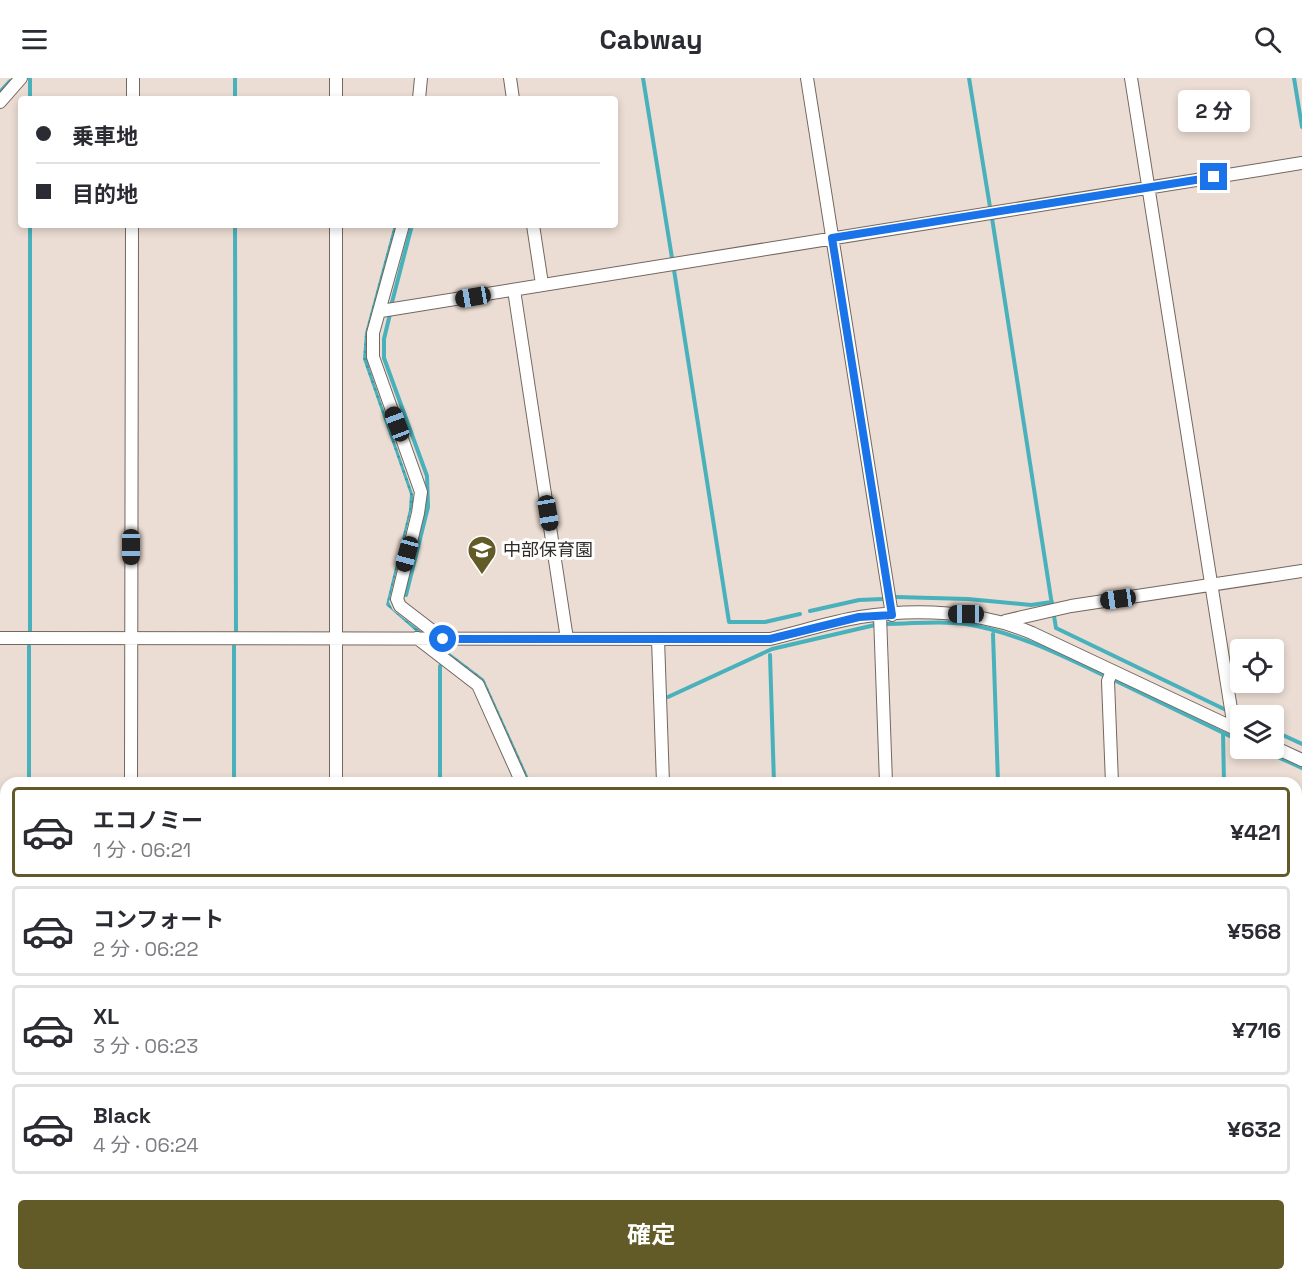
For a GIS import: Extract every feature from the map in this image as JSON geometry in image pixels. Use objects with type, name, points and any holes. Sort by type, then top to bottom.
[{"type":"street","points":[[0,102],[21,78]]},
{"type":"street","points":[[133,78],[133,96]]},
{"type":"street","points":[[336,78],[336,96]]},
{"type":"street","points":[[419,96],[421,78]]},
{"type":"street","points":[[510,78],[513,96]]},
{"type":"street","points":[[807,78],[886,615],[886,777]]},
{"type":"street","points":[[1131,78],[1233,705]]},
{"type":"street","points":[[381,311],[1302,163]]},
{"type":"street","points":[[131,777],[132,228]]},
{"type":"street","points":[[336,228],[336,777]]},
{"type":"street","points":[[402,228],[381,311],[373,333],[373,357],[419,481],[421,492],[397,599],[400,606],[439,639]]},
{"type":"street","points":[[533,228],[542,284]]},
{"type":"street","points":[[514,290],[567,639]]},
{"type":"street","points":[[1005,621],[1071,606],[1302,570]]},
{"type":"street","points":[[0,638],[770,639],[859,617],[966,614],[1005,621],[1230,727]]},
{"type":"street","points":[[419,638],[478,686],[519,777]]},
{"type":"street","points":[[658,639],[663,777]]},
{"type":"street","points":[[1112,671],[1108,681],[1112,777]]},
{"type":"street","points":[[1284,752],[1302,760]]},
{"type":"water","points":[[393,228],[396,228],[366,346],[369,367],[413,494],[413,503],[389,602],[393,610],[484,679],[528,777],[525,777],[483,681],[419,634],[386,605],[409,510],[410,494],[363,359],[365,333]]},
{"type":"waterway","points":[[30,78],[30,96]]},
{"type":"waterway","points":[[235,78],[235,96]]},
{"type":"waterway","points":[[643,78],[672,258]]},
{"type":"waterway","points":[[969,78],[990,207]]},
{"type":"waterway","points":[[1294,78],[1302,127]]},
{"type":"waterway","points":[[0,92],[10,81]]},
{"type":"waterway","points":[[992,218],[1052,605]]},
{"type":"waterway","points":[[30,228],[30,632]]},
{"type":"waterway","points":[[235,228],[236,633]]},
{"type":"waterway","points":[[391,306],[411,228]]},
{"type":"waterway","points":[[674,270],[729,622],[765,622],[800,614]]},
{"type":"waterway","points":[[390,314],[384,339],[384,358],[427,476],[428,507],[406,595]]},
{"type":"waterway","points":[[896,597],[968,599],[1031,605],[1052,602]]},
{"type":"waterway","points":[[810,611],[859,600],[883,599]]},
{"type":"waterway","points":[[1054,616],[1056,628],[1224,709]]},
{"type":"waterway","points":[[886,624],[947,622],[984,628],[1037,645],[1105,676]]},
{"type":"waterway","points":[[668,697],[772,649],[875,625]]},
{"type":"waterway","points":[[993,634],[998,777]]},
{"type":"waterway","points":[[29,646],[29,777]]},
{"type":"waterway","points":[[234,646],[234,777]]},
{"type":"waterway","points":[[770,655],[774,777]]},
{"type":"waterway","points":[[440,666],[440,777]]},
{"type":"waterway","points":[[1114,680],[1230,736]]},
{"type":"waterway","points":[[1223,733],[1224,777]]},
{"type":"waterway","points":[[1284,736],[1302,744]]},
{"type":"waterway","points":[[1282,759],[1302,768]]},
{"type":"place","name":"中部保育園","points":[[482,576]]},
{"type":"route","points":[[443,639],[770,639],[859,617],[892,615],[832,238],[1214,177]]}]
